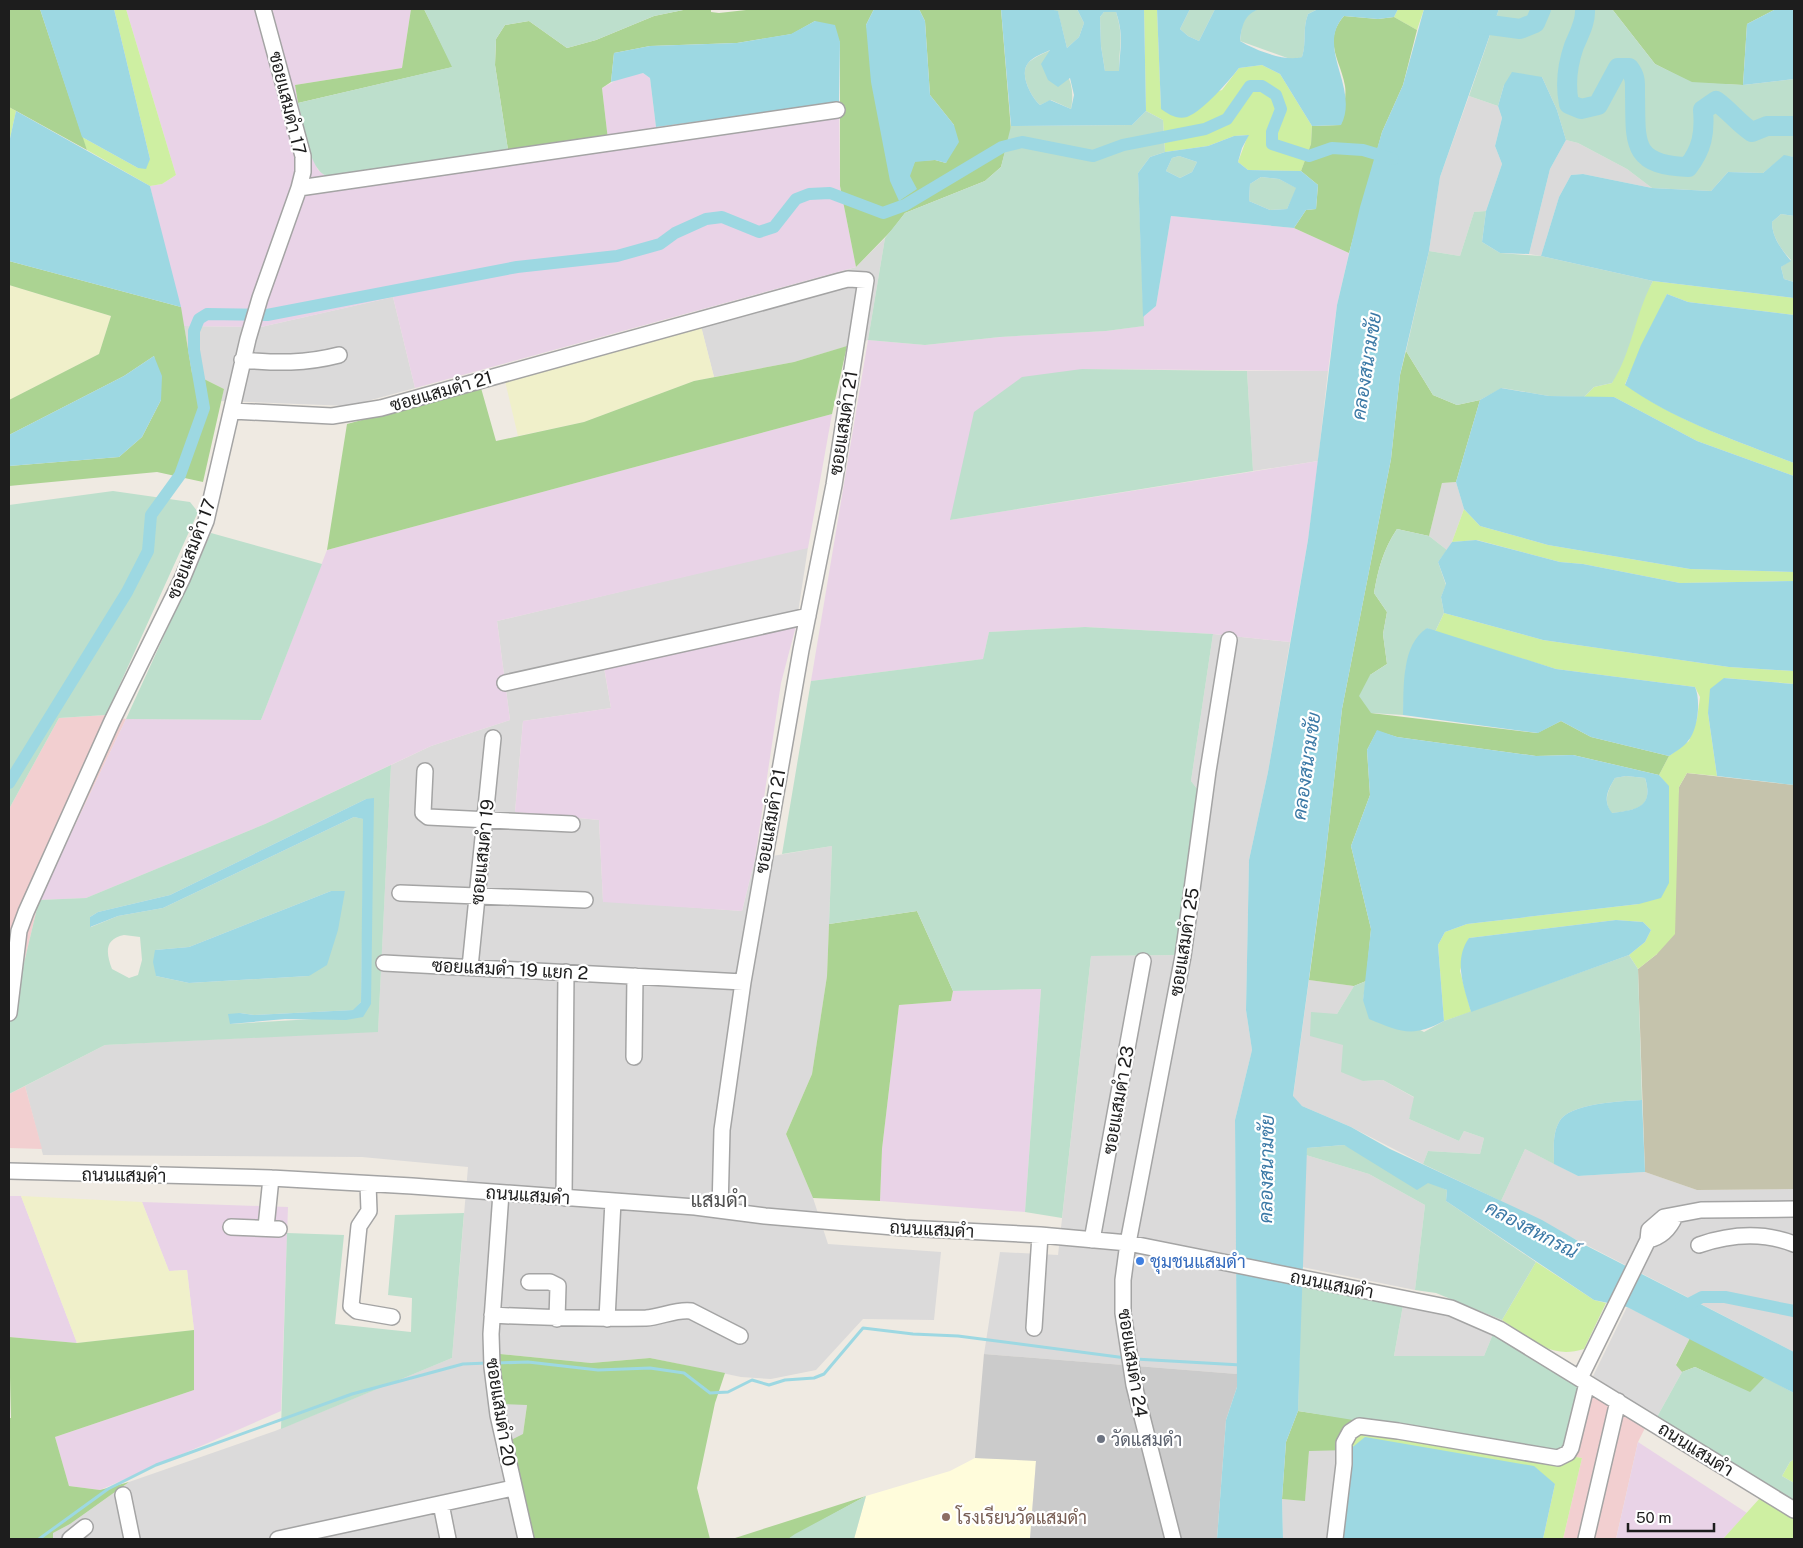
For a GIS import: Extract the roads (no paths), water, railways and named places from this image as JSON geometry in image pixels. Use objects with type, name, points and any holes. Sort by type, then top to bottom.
[{"type":"street","name":"ซอยแสมดำ 17","points":[[9,1013],[19,932],[26,912],[112,721],[182,578],[206,520],[242,360],[260,298],[299,188],[303,172],[303,156],[263,9]]},
{"type":"street","points":[[299,188],[771,122],[837,110]]},
{"type":"street","name":"ซอยแสมดำ 21","points":[[232,411],[332,416],[381,408],[840,281],[854,278],[866,280],[834,485],[808,616],[743,982],[722,1130],[720,1210]]},
{"type":"street","points":[[242,360],[303,363],[339,355]]},
{"type":"street","points":[[505,683],[808,616]]},
{"type":"street","name":"ซอยแสมดำ 25","points":[[1128,1243],[1183,956],[1228,640]]},
{"type":"street","name":"ซอยแสมดำ 19","points":[[470,967],[493,738]]},
{"type":"street","points":[[425,771],[423,813],[428,817],[572,824]]},
{"type":"street","points":[[400,893],[478,894],[585,900]]},
{"type":"street","name":"ซอยแสมดำ 23","points":[[1092,1240],[1143,961]]},
{"type":"street","name":"ซอยแสมดำ 19 แยก 2","points":[[384,963],[743,982]]},
{"type":"street","points":[[564,1198],[566,972]]},
{"type":"street","points":[[634,1057],[635,976]]},
{"type":"street","name":"ถนนแสมดำ","points":[[9,1171],[271,1178],[368,1184],[613,1201],[905,1228],[1040,1235],[1128,1243],[1451,1308],[1499,1329],[1794,1510]]},
{"type":"street","points":[[231,1227],[273,1228],[271,1178]]},
{"type":"street","points":[[368,1184],[369,1211],[359,1226],[351,1306],[357,1311],[392,1317]]},
{"type":"street","name":"ซอยแสมดำ 20","points":[[501,1193],[492,1315],[492,1361],[498,1415],[526,1539]]},
{"type":"street","points":[[607,1319],[613,1201]]},
{"type":"street","points":[[1335,1539],[1344,1464],[1344,1443],[1350,1432],[1359,1426],[1398,1430],[1558,1458],[1568,1453],[1571,1448],[1583,1380],[1613,1312],[1645,1247],[1671,1225],[1675,1216],[1701,1210],[1794,1209]]},
{"type":"street","points":[[1034,1328],[1040,1235]]},
{"type":"street","points":[[1699,1244],[1729,1236],[1777,1239],[1794,1244]]},
{"type":"street","name":"ซอยแสมดำ 24","points":[[1128,1243],[1123,1297],[1134,1385],[1172,1539]]},
{"type":"street","points":[[529,1282],[550,1282],[558,1286],[557,1319]]},
{"type":"street","points":[[492,1315],[557,1319],[652,1318],[682,1310],[740,1336]]},
{"type":"street","points":[[1586,1539],[1618,1401]]},
{"type":"street","points":[[284,1539],[513,1488]]},
{"type":"street","points":[[123,1495],[132,1539]]},
{"type":"street","points":[[441,1504],[448,1539]]},
{"type":"street","points":[[70,1539],[85,1527]]},
{"type":"water","points":[[40,9],[114,9],[150,159],[146,169],[138,168],[82,137]]},
{"type":"water","points":[[874,9],[919,9],[925,21],[930,95],[954,125],[959,142],[946,163],[935,160],[915,162],[910,176],[917,189],[899,201],[890,181],[871,82],[866,25]]},
{"type":"water","points":[[1001,9],[1049,9],[1058,11],[1067,48],[1079,37],[1084,23],[1077,9],[1144,9],[1146,111],[1132,125],[1011,126]],"holes":[[[1104,12],[1116,12],[1121,42],[1119,71],[1105,71],[1101,46],[1100,17]],[[1050,50],[1041,64],[1048,80],[1058,87],[1070,78],[1074,95],[1071,109],[1050,100],[1040,105],[1027,85],[1025,72],[1029,62]]]},
{"type":"water","points":[[1157,9],[1190,9],[1180,29],[1188,36],[1199,41],[1215,9],[1259,9],[1250,14],[1245,21],[1240,41],[1279,57],[1295,58],[1302,57],[1308,14],[1318,9],[1398,9],[1394,17],[1378,19],[1344,16],[1336,28],[1334,41],[1335,55],[1345,97],[1345,111],[1341,125],[1312,126],[1280,74],[1262,65],[1239,68],[1208,103],[1187,117],[1176,117],[1161,109]]},
{"type":"water","points":[[1424,9],[1499,9],[1440,177],[1429,251],[1400,375],[1391,459],[1342,709],[1325,861],[1293,1096],[1302,1106],[1351,1127],[1390,1149],[1542,1220],[1585,1245],[1794,1352],[1794,1393],[1627,1307],[1594,1300],[1446,1201],[1447,1190],[1428,1183],[1417,1190],[1344,1145],[1307,1148],[1298,1411],[1286,1442],[1282,1499],[1283,1539],[1217,1539],[1226,1420],[1237,1387],[1235,1120],[1252,1050],[1246,1010],[1249,860],[1268,772],[1308,540],[1337,305],[1360,207],[1382,132],[1403,85]]},
{"type":"water","points":[[1776,9],[1794,9],[1794,79],[1743,85],[1747,24]]},
{"type":"water","points":[[815,21],[835,25],[840,42],[839,103],[656,127],[650,78],[643,73],[611,82],[614,53],[650,46],[737,43],[791,34]]},
{"type":"water","points":[[1512,72],[1542,77],[1557,110],[1566,140],[1550,169],[1529,254],[1500,253],[1482,242],[1486,211],[1502,164],[1495,146],[1502,118],[1498,106],[1504,85]]},
{"type":"water","points":[[16,111],[150,186],[181,307],[9,261],[9,143]]},
{"type":"water","points":[[1249,135],[1242,148],[1238,162],[1248,170],[1301,171],[1318,185],[1316,209],[1306,210],[1294,228],[1171,216],[1156,306],[1143,317],[1138,173],[1150,157],[1165,152],[1208,146],[1234,136]],"holes":[[[1179,156],[1197,162],[1192,172],[1180,178],[1166,171],[1172,158]],[[1261,177],[1279,179],[1296,188],[1287,209],[1270,210],[1249,201],[1250,184]]]},
{"type":"water","points":[[1784,155],[1794,157],[1794,216],[1781,214],[1772,222],[1772,227],[1775,238],[1791,261],[1781,267],[1784,279],[1794,282],[1794,298],[1653,281],[1541,256],[1559,197],[1571,175],[1583,174],[1652,188],[1711,191],[1728,172],[1763,173]]},
{"type":"water","points":[[1667,294],[1688,302],[1794,315],[1794,463],[1685,420],[1644,398],[1625,385],[1641,345]]},
{"type":"water","points":[[154,356],[162,376],[161,400],[142,437],[119,457],[9,466],[9,435],[124,376]]},
{"type":"water","points":[[1501,388],[1549,396],[1614,397],[1697,441],[1794,476],[1794,572],[1690,569],[1548,545],[1480,526],[1464,509],[1456,482],[1480,400]]},
{"type":"water","points":[[1476,540],[1560,562],[1583,564],[1680,583],[1794,581],[1794,671],[1729,667],[1543,640],[1444,613],[1441,597],[1446,584],[1438,562],[1452,542]]},
{"type":"water","points":[[1427,628],[1556,669],[1695,687],[1698,699],[1698,715],[1694,730],[1686,743],[1669,756],[1591,737],[1561,721],[1538,733],[1403,715],[1404,680],[1408,656],[1412,645]]},
{"type":"water","points":[[1724,678],[1794,684],[1794,785],[1717,776],[1708,713],[1710,689]]},
{"type":"water","points":[[1377,730],[1397,737],[1536,756],[1573,755],[1659,775],[1669,786],[1669,883],[1661,898],[1639,904],[1467,924],[1445,932],[1438,945],[1444,1021],[1423,1030],[1406,1031],[1398,1030],[1369,1019],[1363,1000],[1371,929],[1351,846],[1370,795],[1367,750]],"holes":[[[1626,776],[1645,778],[1647,788],[1645,801],[1636,808],[1612,813],[1607,804],[1607,795],[1615,778]]]},
{"type":"water","points":[[374,798],[371,1004],[363,1017],[346,1020],[285,1019],[230,1024],[228,1014],[254,1015],[353,1010],[361,1002],[363,819],[354,817],[163,908],[118,916],[90,927],[90,917],[98,912],[170,895],[366,799]]},
{"type":"water","points":[[331,891],[345,891],[338,930],[327,965],[309,976],[189,983],[156,976],[153,962],[155,950],[189,947]]},
{"type":"water","points":[[1616,920],[1643,922],[1651,930],[1645,942],[1629,955],[1471,1012],[1461,974],[1464,947],[1469,938]]},
{"type":"water","points":[[1642,1100],[1645,1172],[1578,1176],[1554,1164],[1555,1132],[1564,1116],[1584,1107],[1597,1104]]},
{"type":"water","points":[[1365,1437],[1534,1466],[1555,1484],[1543,1539],[1339,1539],[1349,1450]]},
{"type":"waterway","points":[[1468,22],[1520,29],[1535,23],[1541,9]]},
{"type":"waterway","points":[[1585,9],[1583,23],[1568,68],[1567,89],[1569,104],[1581,109],[1598,105],[1618,68],[1629,68],[1635,80],[1637,137],[1640,148],[1646,156],[1669,165],[1688,167],[1697,154],[1702,140],[1703,110],[1716,101],[1752,132],[1767,126],[1794,126]]},
{"type":"waterway","points":[[9,783],[127,592],[148,551],[151,515],[180,475],[204,408],[194,350],[194,331],[199,319],[207,314],[267,315],[517,267],[617,256],[660,244],[675,233],[706,219],[722,217],[759,232],[774,227],[796,199],[809,194],[830,193],[883,213],[905,205],[1002,147],[1022,142],[1093,156],[1123,145],[1205,129],[1227,119],[1250,86],[1262,86],[1276,95],[1281,109],[1272,132],[1272,144],[1309,156],[1332,148],[1363,150],[1393,159]]},
{"type":"waterway","points":[[1681,1308],[1702,1297],[1725,1297],[1794,1311]]},
{"type":"waterway","points":[[496,1363],[528,1362],[598,1370],[650,1368],[684,1373],[710,1393],[728,1392],[752,1380],[769,1385],[785,1380],[814,1378],[824,1374],[863,1328],[913,1334],[958,1336],[1126,1358]]},
{"type":"waterway","points":[[1135,1359],[1241,1365]]},
{"type":"waterway","points":[[39,1539],[108,1489],[156,1465],[352,1394],[463,1364],[488,1363]]},
{"type":"place","name":"ชุมชนแสมดำ","points":[[1140,1261]]},
{"type":"place","name":"วัดแสมดำ","points":[[1101,1439]]},
{"type":"place","name":"โรงเรียนวัดแสมดำ","points":[[946,1517]]},
{"type":"district","name":"แสมดำ","points":[[719,1200]]},
{"type":"water label","name":"คลองสนามชัย","points":[[1366,366]]},
{"type":"water label","name":"คลองสนามชัย","points":[[1306,766]]},
{"type":"water label","name":"คลองสนามชัย","points":[[1266,1169]]},
{"type":"water label","name":"คลองสหกรณ์","points":[[1532,1229]]}]
